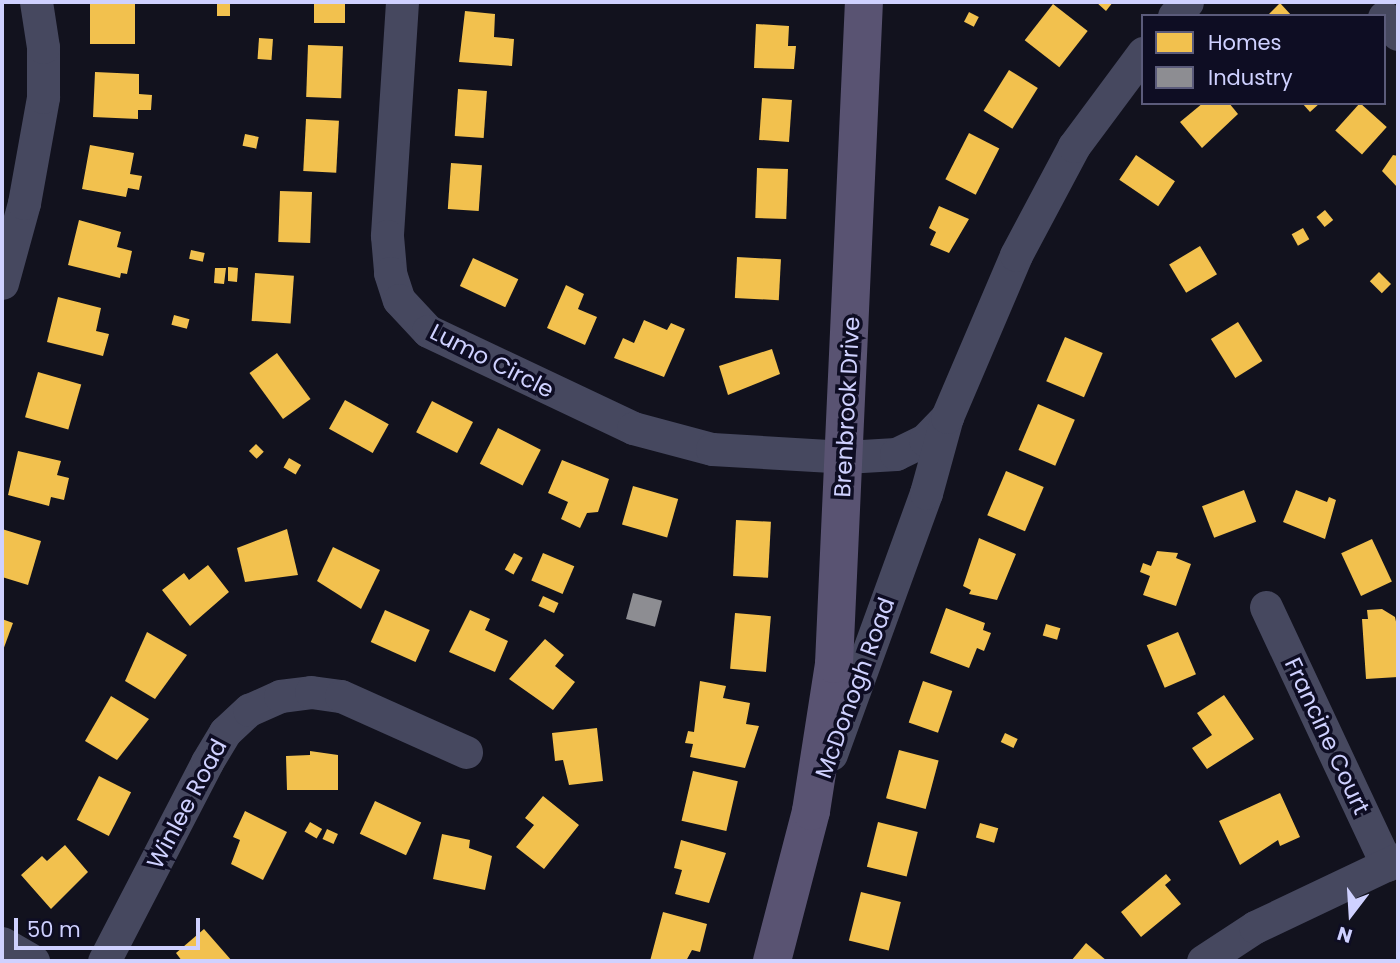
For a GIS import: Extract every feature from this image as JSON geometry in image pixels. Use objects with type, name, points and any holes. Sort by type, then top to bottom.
[{"type":"main road","name":"Brenbrook Drive","points":[[811,811],[834,664],[864,2]]},
{"type":"main road","name":"McDonogh Road","points":[[772,961],[811,811]]},
{"type":"street","points":[[2,284],[24,203],[43,97],[43,47],[36,2]]},
{"type":"street","name":"Lumo Circle","points":[[402,2],[387,236],[390,273],[399,300],[412,318],[461,350],[633,428],[712,449],[845,457]]},
{"type":"street","points":[[1386,19],[1398,34]]},
{"type":"street","name":"McDonogh Road","points":[[811,811],[926,493],[947,417],[1016,255],[1068,157],[1141,56]]},
{"type":"street","name":"McDonogh Road","points":[[845,457],[896,454],[912,448],[947,417]]},
{"type":"street","name":"Francine Court","points":[[1266,607],[1393,862]]},
{"type":"street","name":"Winlee Road","points":[[104,961],[207,762],[225,732],[249,710],[280,696],[311,692],[341,696],[466,752]]},
{"type":"street","points":[[1203,961],[1255,927],[1393,862]]},
{"type":"street","points":[[2,943],[33,961]]},
{"type":"building: Homes","points":[[90,2],[135,2],[135,44],[90,44]]},
{"type":"building: Homes","points":[[314,2],[345,2],[345,23],[314,23]]},
{"type":"building: Homes","points":[[1096,2],[1113,2],[1106,11]]},
{"type":"building: Homes","points":[[217,3],[230,3],[230,16],[217,16]]},
{"type":"building: Homes","points":[[1280,3],[1290,14],[1269,14]]},
{"type":"building: Homes","points":[[1053,4],[1088,31],[1059,67],[1025,40]]},
{"type":"building: Homes","points":[[465,11],[495,14],[494,37],[514,39],[512,66],[459,62]]},
{"type":"building: Homes","points":[[969,12],[979,17],[974,27],[964,22]]},
{"type":"building: Homes","points":[[756,24],[789,26],[788,46],[796,46],[794,69],[754,68]]},
{"type":"building: Homes","points":[[259,38],[273,39],[272,60],[258,59]]},
{"type":"building: Homes","points":[[308,45],[343,46],[341,98],[306,97]]},
{"type":"building: Homes","points":[[1009,70],[1038,88],[1012,129],[984,111]]},
{"type":"building: Homes","points":[[95,72],[139,74],[139,94],[152,95],[151,110],[138,110],[138,119],[93,117]]},
{"type":"building: Homes","points":[[458,89],[487,91],[484,138],[455,136]]},
{"type":"building: Homes","points":[[762,98],[792,100],[789,142],[759,140]]},
{"type":"building: Homes","points":[[1201,105],[1231,105],[1238,114],[1202,148],[1180,122]]},
{"type":"building: Homes","points":[[1304,105],[1318,105],[1310,112]]},
{"type":"building: Homes","points":[[1358,105],[1362,105],[1387,127],[1362,155],[1335,130]]},
{"type":"building: Homes","points":[[306,119],[339,121],[336,173],[303,171]]},
{"type":"building: Homes","points":[[969,133],[999,148],[976,195],[945,179]]},
{"type":"building: Homes","points":[[245,134],[259,137],[256,149],[243,146]]},
{"type":"building: Homes","points":[[90,145],[134,153],[130,174],[142,176],[139,190],[128,188],[126,197],[82,189]]},
{"type":"building: Homes","points":[[1136,155],[1175,181],[1158,206],[1119,180]]},
{"type":"building: Homes","points":[[1393,155],[1398,156],[1398,188],[1382,171]]},
{"type":"building: Homes","points":[[451,163],[482,165],[479,211],[448,209]]},
{"type":"building: Homes","points":[[757,168],[788,169],[786,219],[755,218]]},
{"type":"building: Homes","points":[[280,191],[312,192],[310,243],[278,242]]},
{"type":"building: Homes","points":[[939,206],[969,219],[949,253],[930,245],[936,232],[929,228]]},
{"type":"building: Homes","points":[[1325,210],[1333,220],[1325,227],[1316,217]]},
{"type":"building: Homes","points":[[79,220],[121,232],[117,247],[132,251],[127,274],[121,273],[120,278],[68,265]]},
{"type":"building: Homes","points":[[1303,228],[1309,239],[1298,246],[1292,234]]},
{"type":"building: Homes","points":[[1200,246],[1217,274],[1186,293],[1169,265]]},
{"type":"building: Homes","points":[[191,250],[205,253],[203,262],[189,259]]},
{"type":"building: Homes","points":[[737,257],[781,259],[779,300],[735,298]]},
{"type":"building: Homes","points":[[473,258],[518,279],[505,307],[460,286]]},
{"type":"building: Homes","points":[[228,267],[238,268],[237,282],[228,281]]},
{"type":"building: Homes","points":[[215,268],[226,268],[224,284],[214,283]]},
{"type":"building: Homes","points":[[1379,272],[1391,284],[1382,293],[1370,281]]},
{"type":"building: Homes","points":[[255,273],[294,276],[291,324],[252,321]]},
{"type":"building: Homes","points":[[566,285],[584,294],[578,309],[597,317],[585,345],[547,328]]},
{"type":"building: Homes","points":[[58,297],[101,308],[96,331],[109,334],[103,356],[47,342]]},
{"type":"building: Homes","points":[[174,315],[189,319],[187,329],[171,325]]},
{"type":"building: Homes","points":[[644,320],[667,330],[671,323],[685,329],[664,377],[614,358],[623,338],[634,343]]},
{"type":"building: Homes","points":[[1238,322],[1262,361],[1235,378],[1211,339]]},
{"type":"building: Homes","points":[[1065,337],[1103,353],[1084,397],[1046,381]]},
{"type":"building: Homes","points":[[772,349],[780,374],[728,395],[719,366]]},
{"type":"building: Homes","points":[[277,353],[311,399],[283,419],[249,373]]},
{"type":"building: Homes","points":[[38,372],[81,384],[68,430],[25,417]]},
{"type":"building: Homes","points":[[345,400],[389,424],[373,453],[329,429]]},
{"type":"building: Homes","points":[[432,401],[473,422],[457,453],[416,432]]},
{"type":"building: Homes","points":[[1038,404],[1075,420],[1055,466],[1018,450]]},
{"type":"building: Homes","points":[[498,428],[541,450],[523,485],[480,464]]},
{"type":"building: Homes","points":[[256,444],[264,452],[257,459],[249,451]]},
{"type":"building: Homes","points":[[18,451],[61,461],[57,475],[69,478],[64,500],[51,497],[49,506],[8,495]]},
{"type":"building: Homes","points":[[289,458],[301,465],[296,475],[284,468]]},
{"type":"building: Homes","points":[[562,460],[609,479],[598,512],[587,513],[580,528],[561,519],[568,502],[548,493]]},
{"type":"building: Homes","points":[[1006,471],[1044,487],[1025,531],[987,515]]},
{"type":"building: Homes","points":[[633,486],[678,499],[667,537],[622,524]]},
{"type":"building: Homes","points":[[1244,490],[1256,522],[1214,538],[1202,506]]},
{"type":"building: Homes","points":[[1296,490],[1327,502],[1329,497],[1336,500],[1325,539],[1283,522]]},
{"type":"building: Homes","points":[[736,520],[771,522],[768,578],[733,576]]},
{"type":"building: Homes","points":[[2,529],[41,541],[28,585],[2,577]]},
{"type":"building: Homes","points":[[287,529],[298,575],[245,582],[237,548]]},
{"type":"building: Homes","points":[[979,538],[1016,554],[997,600],[969,594],[971,590],[963,586]]},
{"type":"building: Homes","points":[[1372,539],[1392,582],[1361,596],[1341,553]]},
{"type":"building: Homes","points":[[333,547],[380,570],[361,609],[317,581]]},
{"type":"building: Homes","points":[[1157,551],[1178,553],[1176,558],[1191,564],[1176,606],[1143,595],[1150,576],[1140,572],[1143,563],[1151,566]]},
{"type":"building: Homes","points":[[514,553],[523,558],[514,574],[505,570]]},
{"type":"building: Homes","points":[[543,553],[574,566],[563,594],[531,581]]},
{"type":"building: Homes","points":[[208,565],[229,592],[190,626],[162,590],[184,573],[189,580]]},
{"type":"building: Homes","points":[[543,596],[559,603],[554,613],[539,606]]},
{"type":"building: Homes","points":[[946,608],[985,623],[983,630],[991,633],[984,651],[977,648],[969,668],[930,653]]},
{"type":"building: Homes","points":[[1382,609],[1395,617],[1398,631],[1398,677],[1366,679],[1362,619],[1368,619],[1367,610]]},
{"type":"building: Homes","points":[[385,610],[430,630],[416,662],[371,642]]},
{"type":"building: Homes","points":[[470,610],[490,619],[485,630],[508,641],[495,672],[449,652]]},
{"type":"building: Homes","points":[[735,613],[771,616],[766,672],[730,669]]},
{"type":"building: Homes","points":[[2,619],[13,623],[2,653]]},
{"type":"building: Homes","points":[[1046,624],[1060,628],[1057,640],[1043,636]]},
{"type":"building: Homes","points":[[147,632],[187,655],[155,699],[125,681]]},
{"type":"building: Homes","points":[[1178,632],[1196,674],[1165,688],[1147,645]]},
{"type":"building: Homes","points":[[545,639],[564,655],[555,666],[575,682],[553,710],[509,679]]},
{"type":"building: Homes","points":[[700,681],[726,686],[723,698],[750,703],[746,724],[759,726],[745,768],[690,757],[693,744],[685,743],[688,731],[694,732]]},
{"type":"building: Homes","points":[[923,681],[952,691],[938,733],[909,723]]},
{"type":"building: Homes","points":[[1224,695],[1254,739],[1207,769],[1192,748],[1212,735],[1197,713]]},
{"type":"building: Homes","points":[[111,696],[149,719],[117,760],[85,741]]},
{"type":"building: Homes","points":[[597,728],[603,781],[569,785],[563,760],[555,761],[552,733]]},
{"type":"building: Homes","points":[[1005,733],[1018,739],[1013,748],[1001,742]]},
{"type":"building: Homes","points":[[899,750],[939,761],[926,809],[886,798]]},
{"type":"building: Homes","points":[[310,751],[338,755],[338,790],[287,790],[286,756],[310,755]]},
{"type":"building: Homes","points":[[693,771],[738,781],[726,831],[682,821]]},
{"type":"building: Homes","points":[[99,776],[131,792],[109,836],[77,820]]},
{"type":"building: Homes","points":[[1280,793],[1300,837],[1280,846],[1278,840],[1240,865],[1219,821]]},
{"type":"building: Homes","points":[[543,796],[579,825],[544,869],[516,847],[534,825],[525,818]]},
{"type":"building: Homes","points":[[375,801],[421,823],[406,855],[360,834]]},
{"type":"building: Homes","points":[[245,811],[287,832],[263,880],[231,864],[240,840],[233,837]]},
{"type":"building: Homes","points":[[310,822],[322,829],[317,839],[304,832]]},
{"type":"building: Homes","points":[[878,822],[918,832],[907,877],[867,867]]},
{"type":"building: Homes","points":[[980,823],[998,828],[994,843],[976,837]]},
{"type":"building: Homes","points":[[327,829],[338,834],[333,844],[323,839]]},
{"type":"building: Homes","points":[[442,834],[470,840],[469,848],[492,856],[485,890],[433,879]]},
{"type":"building: Homes","points":[[681,840],[726,853],[709,903],[675,894],[682,870],[674,868]]},
{"type":"building: Homes","points":[[65,845],[88,872],[51,909],[21,875],[42,856],[47,861]]},
{"type":"building: Homes","points":[[1166,874],[1171,880],[1165,885],[1181,904],[1141,937],[1121,912]]},
{"type":"building: Homes","points":[[861,892],[901,902],[889,950],[849,941]]},
{"type":"building: Homes","points":[[663,912],[707,924],[700,952],[692,950],[686,961],[650,961]]},
{"type":"building: Homes","points":[[204,929],[232,961],[182,961],[176,953]]},
{"type":"building: Homes","points":[[1086,943],[1107,961],[1071,961]]},
{"type":"building: Industry","points":[[633,593],[662,601],[655,627],[626,619]]}]
